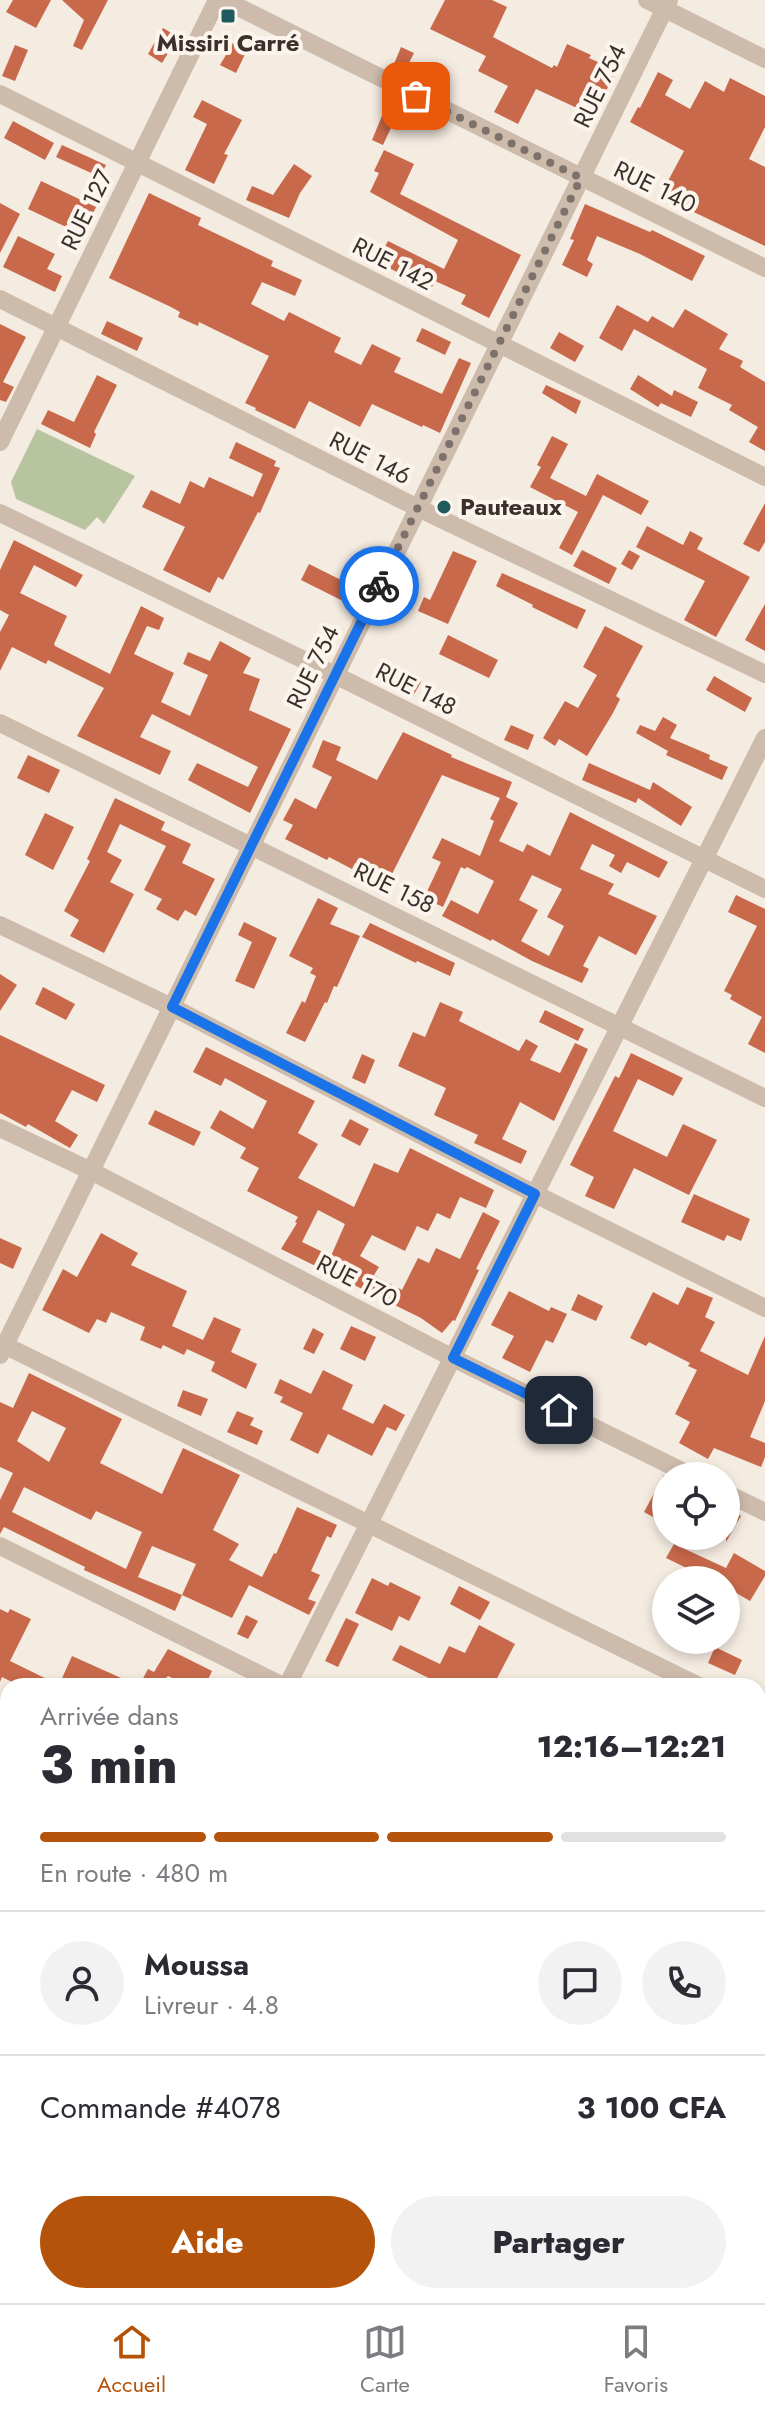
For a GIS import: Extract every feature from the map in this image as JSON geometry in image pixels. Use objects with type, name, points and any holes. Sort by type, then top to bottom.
[{"type":"street","name":"RUE 127","points":[[0,442],[217,0]]},
{"type":"street","name":"RUE 140","points":[[224,0],[765,268]]},
{"type":"street","points":[[647,0],[666,4],[765,59]]},
{"type":"street","name":"RUE 754","points":[[2,1348],[666,4]]},
{"type":"street","name":"RUE 142","points":[[0,94],[765,477]]},
{"type":"street","name":"RUE 146","points":[[0,299],[418,508],[765,674]]},
{"type":"street","name":"RUE 148","points":[[0,513],[765,889]]},
{"type":"street","name":"RUE 158","points":[[0,723],[765,1098]]},
{"type":"street","points":[[289,1678],[765,738]]},
{"type":"street","points":[[0,925],[172,1007],[535,1194],[765,1308]]},
{"type":"street","name":"RUE 170","points":[[0,1128],[91,1171],[453,1358],[664,1462]]},
{"type":"street","points":[[2,1348],[683,1678]]},
{"type":"street","points":[[740,1500],[765,1512]]},
{"type":"street","points":[[0,1546],[269,1678]]},
{"type":"green space","points":[[37,429],[135,476],[104,524],[97,517],[85,530],[16,499],[11,482]]},
{"type":"building","points":[[13,0],[51,0],[36,28],[6,12]]},
{"type":"building","points":[[62,0],[108,0],[82,50],[73,46],[84,20]]},
{"type":"building","points":[[445,0],[492,0],[507,7],[493,37],[552,68],[554,65],[557,67],[567,44],[616,70],[599,106],[581,98],[577,108],[536,89],[518,124],[494,112],[508,86],[478,71],[486,56],[430,29]]},
{"type":"building","points":[[163,28],[178,37],[162,63],[148,54]]},
{"type":"building","points":[[233,43],[247,50],[236,73],[220,65]]},
{"type":"building","points":[[15,45],[28,50],[15,81],[2,76]]},
{"type":"building","points":[[401,47],[414,53],[406,69],[394,64]]},
{"type":"building","points":[[658,72],[673,80],[665,95],[690,109],[705,81],[724,92],[730,78],[765,96],[765,127],[749,159],[765,167],[765,246],[660,196],[684,151],[630,122]]},
{"type":"building","points":[[202,100],[242,120],[224,154],[228,155],[214,184],[185,170],[207,124],[193,117]]},
{"type":"building","points":[[384,111],[396,117],[383,145],[372,140]]},
{"type":"building","points":[[13,121],[54,143],[45,160],[4,138]]},
{"type":"building","points":[[62,145],[106,165],[100,177],[56,157]]},
{"type":"building","points":[[384,150],[414,164],[400,194],[521,255],[489,318],[461,304],[466,295],[435,281],[431,289],[377,262],[388,241],[444,269],[458,240],[370,192],[379,173],[374,171]]},
{"type":"building","points":[[294,164],[312,176],[289,218],[246,200],[252,186],[273,195]]},
{"type":"building","points":[[41,181],[96,207],[83,235],[28,209]]},
{"type":"building","points":[[149,193],[201,218],[198,225],[273,261],[271,266],[302,280],[295,296],[262,282],[251,304],[284,321],[289,312],[341,338],[334,352],[361,365],[372,344],[401,358],[394,372],[442,394],[459,358],[471,363],[440,433],[372,404],[360,427],[309,401],[295,429],[245,403],[269,356],[199,322],[198,326],[178,317],[180,312],[109,278]]},
{"type":"building","points":[[0,203],[20,214],[0,253]]},
{"type":"building","points":[[585,204],[650,232],[652,230],[705,256],[692,281],[597,236],[587,260],[593,264],[587,277],[562,265],[574,240],[570,239]]},
{"type":"building","points":[[18,236],[55,254],[47,269],[62,276],[55,292],[3,267]]},
{"type":"building","points":[[617,305],[648,322],[652,316],[673,328],[685,309],[728,334],[719,349],[743,361],[740,367],[765,382],[765,451],[749,442],[758,427],[729,410],[732,405],[698,388],[707,369],[634,329],[622,351],[599,338]]},
{"type":"building","points":[[107,321],[143,338],[137,351],[101,334]]},
{"type":"building","points":[[0,324],[26,337],[3,382],[14,387],[6,402],[0,400]]},
{"type":"building","points":[[422,328],[451,342],[445,355],[416,341]]},
{"type":"building","points":[[559,332],[584,346],[575,362],[550,348]]},
{"type":"building","points":[[97,375],[117,385],[94,432],[96,434],[90,448],[41,424],[48,410],[74,422]]},
{"type":"building","points":[[638,375],[672,396],[674,390],[698,402],[691,417],[661,403],[658,407],[630,389]]},
{"type":"building","points":[[546,385],[581,401],[576,414],[542,393]]},
{"type":"building","points":[[552,436],[568,444],[550,478],[586,496],[597,474],[649,501],[641,515],[603,495],[572,555],[559,548],[578,512],[530,487]]},
{"type":"building","points":[[236,442],[276,461],[274,466],[280,468],[260,513],[223,580],[218,577],[210,593],[163,570],[185,527],[142,507],[151,490],[180,504],[190,481],[204,488],[209,477],[253,497],[263,474],[229,458]]},
{"type":"building","points":[[765,503],[765,542],[759,552],[743,544]]},
{"type":"building","points":[[647,526],[683,545],[690,531],[703,538],[697,549],[750,577],[716,637],[684,620],[705,581],[636,547]]},
{"type":"building","points":[[14,540],[83,575],[76,587],[34,565],[20,593],[67,616],[55,646],[110,674],[141,606],[164,618],[159,630],[147,626],[134,654],[174,673],[161,702],[190,716],[208,675],[183,664],[188,652],[210,661],[220,641],[251,658],[243,673],[260,679],[249,710],[291,729],[250,813],[188,780],[197,763],[248,787],[258,767],[152,714],[140,737],[171,751],[160,775],[77,736],[104,688],[48,660],[46,664],[12,647],[0,671],[0,632],[9,615],[0,610],[0,570]]},
{"type":"building","points":[[582,550],[617,568],[609,584],[573,566]]},
{"type":"building","points":[[629,550],[640,556],[632,570],[621,564]]},
{"type":"building","points":[[453,551],[477,561],[448,624],[418,611],[424,597],[430,600]]},
{"type":"building","points":[[309,564],[355,587],[347,603],[301,580]]},
{"type":"building","points":[[502,573],[586,610],[577,629],[496,586]]},
{"type":"building","points":[[765,604],[765,651],[745,640]]},
{"type":"building","points":[[605,626],[643,646],[616,696],[620,699],[613,713],[587,756],[559,739],[555,746],[543,738],[565,701],[578,708],[597,675],[583,667]]},
{"type":"building","points":[[448,635],[498,660],[489,678],[439,654]]},
{"type":"building","points":[[382,662],[421,682],[413,696],[375,675]]},
{"type":"building","points":[[714,676],[752,698],[745,712],[706,690]]},
{"type":"building","points":[[663,717],[677,725],[670,738],[710,755],[709,759],[728,767],[722,780],[666,755],[668,751],[636,733],[640,725],[655,731]]},
{"type":"building","points":[[511,725],[534,735],[528,750],[504,740]]},
{"type":"building","points":[[403,732],[451,757],[512,782],[506,797],[518,803],[499,841],[523,852],[527,844],[550,856],[570,812],[668,862],[659,878],[627,862],[621,873],[609,866],[615,855],[592,844],[580,869],[614,884],[608,894],[657,916],[636,955],[599,936],[583,966],[589,969],[582,983],[442,916],[451,900],[478,914],[494,881],[461,867],[443,907],[424,898],[441,862],[432,858],[442,838],[480,856],[494,821],[490,819],[500,798],[442,775],[389,880],[355,863],[352,869],[329,857],[327,860],[285,839],[293,825],[283,820],[295,798],[316,809],[332,777],[312,767],[323,740],[341,747],[336,760],[377,780]],"holes":[[[532,875],[562,889],[547,917],[564,926],[549,956],[521,941],[538,910],[519,900]]]},
{"type":"building","points":[[28,755],[60,770],[49,793],[17,778]]},
{"type":"building","points":[[589,763],[650,790],[653,782],[692,807],[681,826],[638,798],[636,803],[582,780]]},
{"type":"building","points":[[115,798],[165,822],[161,830],[191,844],[182,863],[215,879],[196,916],[185,910],[178,921],[156,909],[162,899],[144,890],[166,846],[120,824],[107,852],[122,860],[110,882],[134,894],[104,953],[70,936],[79,920],[64,911],[90,861],[87,859]]},
{"type":"building","points":[[45,813],[74,827],[53,870],[25,855]]},
{"type":"building","points":[[736,895],[765,909],[765,1053],[748,1044],[762,1017],[730,999],[732,995],[724,991],[757,926],[728,912]]},
{"type":"building","points":[[318,898],[338,908],[330,924],[360,936],[337,987],[334,986],[305,1042],[286,1033],[302,1001],[305,1003],[316,976],[310,973],[313,968],[289,956]]},
{"type":"building","points":[[244,922],[277,938],[254,989],[235,981],[252,942],[238,935]]},
{"type":"building","points":[[370,923],[455,963],[450,976],[362,937]]},
{"type":"building","points":[[0,974],[17,985],[0,1011]]},
{"type":"building","points":[[43,987],[75,1004],[66,1020],[35,1004]]},
{"type":"building","points":[[440,1002],[463,1012],[459,1021],[519,1051],[526,1039],[538,1046],[530,1060],[560,1073],[575,1043],[588,1049],[554,1121],[520,1102],[502,1139],[527,1151],[521,1164],[474,1143],[478,1135],[434,1115],[446,1088],[398,1066],[413,1032],[425,1037]]},
{"type":"building","points":[[545,1010],[584,1029],[578,1041],[539,1022]]},
{"type":"building","points":[[0,1035],[105,1085],[97,1102],[72,1090],[55,1121],[78,1135],[70,1148],[28,1124],[26,1127],[0,1113]]},
{"type":"building","points":[[206,1047],[315,1101],[298,1133],[318,1144],[298,1178],[354,1207],[374,1163],[398,1173],[410,1148],[494,1190],[486,1208],[460,1197],[450,1219],[437,1213],[428,1231],[417,1226],[405,1251],[372,1235],[360,1256],[379,1267],[374,1275],[402,1290],[418,1258],[429,1263],[436,1248],[460,1259],[483,1212],[500,1221],[455,1321],[442,1333],[421,1318],[281,1249],[298,1217],[247,1191],[259,1168],[240,1158],[246,1148],[210,1128],[220,1110],[253,1129],[267,1101],[225,1078],[221,1086],[193,1072]],"holes":[[[318,1210],[345,1224],[331,1256],[302,1242]]]},
{"type":"building","points":[[631,1053],[683,1078],[673,1096],[638,1079],[613,1131],[667,1157],[683,1124],[717,1140],[689,1195],[634,1168],[614,1209],[585,1196],[594,1177],[570,1165],[615,1076],[619,1078]]},
{"type":"building","points":[[362,1054],[375,1060],[365,1084],[352,1078]]},
{"type":"building","points":[[155,1110],[201,1132],[194,1146],[148,1124]]},
{"type":"building","points":[[350,1119],[369,1129],[360,1146],[341,1136]]},
{"type":"building","points":[[694,1194],[750,1219],[741,1241],[727,1235],[724,1241],[681,1222]]},
{"type":"building","points":[[101,1233],[138,1253],[131,1265],[187,1291],[172,1326],[203,1340],[214,1317],[241,1329],[231,1352],[257,1364],[246,1389],[211,1371],[215,1362],[187,1349],[184,1355],[163,1345],[161,1349],[140,1340],[145,1327],[111,1312],[106,1323],[97,1319],[89,1333],[42,1310],[63,1269],[77,1277]]},
{"type":"building","points":[[0,1238],[22,1248],[13,1269],[0,1263]]},
{"type":"building","points":[[687,1287],[713,1298],[705,1317],[715,1322],[700,1351],[748,1375],[765,1336],[765,1401],[750,1437],[765,1443],[761,1467],[714,1448],[708,1459],[679,1443],[690,1422],[675,1414],[697,1370],[688,1366],[690,1363],[649,1342],[646,1346],[630,1338],[653,1292],[678,1305]]},
{"type":"building","points":[[509,1291],[549,1311],[551,1307],[567,1314],[553,1343],[546,1340],[530,1372],[502,1358],[514,1336],[491,1325]]},
{"type":"building","points":[[578,1294],[603,1306],[596,1321],[571,1310]]},
{"type":"building","points":[[351,1326],[376,1337],[365,1361],[340,1349]]},
{"type":"building","points":[[313,1328],[324,1334],[314,1354],[303,1349]]},
{"type":"building","points":[[323,1370],[353,1385],[342,1409],[373,1424],[384,1404],[405,1415],[396,1431],[387,1427],[372,1456],[328,1434],[318,1454],[290,1440],[303,1413],[280,1402],[283,1397],[274,1393],[280,1379],[311,1394]]},
{"type":"building","points":[[29,1373],[122,1419],[100,1463],[162,1494],[183,1448],[240,1475],[213,1530],[239,1544],[229,1560],[262,1577],[297,1507],[337,1525],[331,1538],[327,1536],[311,1571],[320,1575],[308,1599],[316,1602],[309,1615],[249,1585],[232,1618],[182,1595],[175,1611],[84,1570],[85,1567],[4,1527],[0,1534],[0,1500],[13,1473],[0,1467],[0,1402],[13,1408]],"holes":[[[32,1411],[66,1428],[49,1462],[17,1441]],[[24,1487],[91,1520],[96,1511],[142,1532],[126,1569],[12,1512]],[[152,1546],[196,1564],[182,1595],[138,1577]]]},
{"type":"building","points":[[183,1390],[208,1399],[201,1416],[177,1406]]},
{"type":"building","points":[[237,1411],[254,1418],[250,1425],[263,1431],[257,1445],[227,1432]]},
{"type":"building","points":[[652,1497],[652,1516],[644,1512]]},
{"type":"building","points":[[671,1550],[687,1550],[722,1566],[682,1566],[666,1558]]},
{"type":"building","points":[[734,1553],[765,1571],[750,1601],[740,1595],[740,1566],[727,1566]]},
{"type":"building","points":[[372,1578],[388,1586],[390,1582],[421,1597],[409,1621],[399,1616],[392,1631],[355,1613]]},
{"type":"building","points":[[459,1586],[490,1602],[480,1620],[450,1604]]},
{"type":"building","points":[[0,1609],[8,1613],[10,1609],[31,1619],[10,1661],[45,1678],[0,1678]]},
{"type":"building","points":[[246,1615],[258,1621],[248,1639],[237,1634]]},
{"type":"building","points":[[346,1618],[359,1624],[338,1667],[325,1661]]},
{"type":"building","points":[[479,1625],[515,1644],[497,1678],[429,1678],[392,1660],[400,1645],[440,1664],[449,1646],[465,1653]]},
{"type":"building","points":[[168,1649],[212,1671],[209,1678],[143,1678],[148,1669],[154,1672]]},
{"type":"building","points":[[712,1654],[730,1654],[742,1660],[735,1675],[708,1663]]},
{"type":"building","points":[[72,1656],[121,1678],[62,1678]]},
{"type":"way so far","points":[[379,586],[581,178],[416,96]]},
{"type":"place","name":"Missiri Carré","points":[[228,16]]},
{"type":"place","name":"Pauteaux","points":[[444,507]]},
{"type":"route","points":[[379,586],[172,1007],[535,1194],[453,1358],[559,1410]]}]
